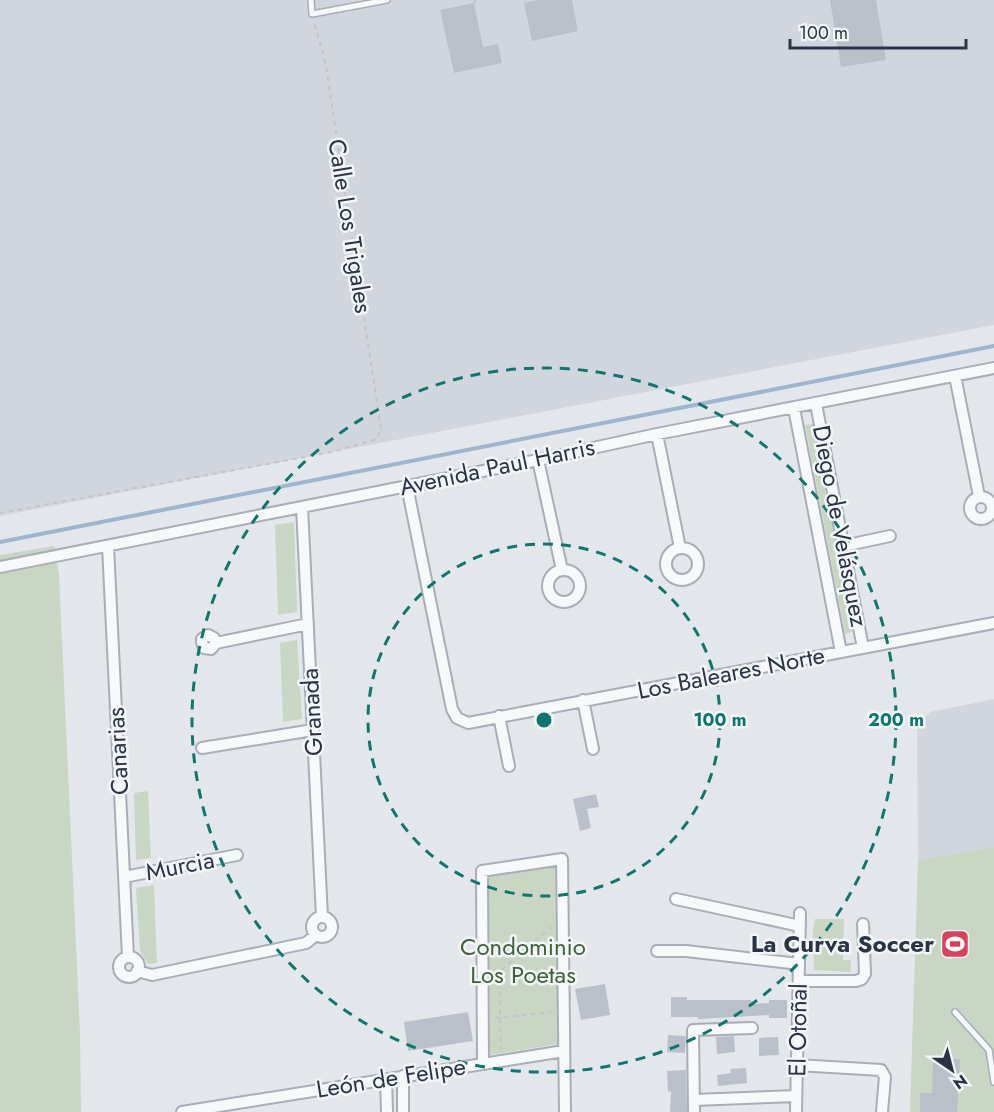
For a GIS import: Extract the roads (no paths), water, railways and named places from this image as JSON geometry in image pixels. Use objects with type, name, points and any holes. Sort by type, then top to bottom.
[{"type":"street","name":"Avenida Paul Harris","points":[[0,567],[994,368]]},
{"type":"street","points":[[955,376],[979,496]]},
{"type":"street","name":"Diego de Velásquez","points":[[816,404],[863,648]]},
{"type":"street","name":"Diego de Velásquez","points":[[794,408],[841,652]]},
{"type":"street","points":[[657,434],[680,548]]},
{"type":"street","points":[[538,460],[562,570]]},
{"type":"street","name":"Los Baleares Norte","points":[[407,486],[452,709],[457,718],[468,723],[994,623]]},
{"type":"street","name":"Granada","points":[[137,971],[152,975],[306,943],[316,935],[326,936],[331,932],[330,922],[322,917],[302,507]]},
{"type":"street","points":[[843,546],[890,536]]},
{"type":"street","name":"Canarias","points":[[108,546],[128,957]]},
{"type":"street","points":[[216,643],[308,624]]},
{"type":"street","points":[[583,700],[593,749]]},
{"type":"street","points":[[499,716],[509,766]]},
{"type":"street","points":[[202,748],[313,730]]},
{"type":"street","name":"Murcia","points":[[124,877],[237,855]]},
{"type":"street","points":[[483,1064],[482,871],[562,859],[565,1112]]},
{"type":"street","points":[[676,899],[800,926]]},
{"type":"street","name":"El Otoñal","points":[[796,1112],[800,913]]},
{"type":"street","points":[[799,981],[856,981],[862,979],[865,974],[863,924]]},
{"type":"street","points":[[657,951],[686,951],[799,964]]},
{"type":"street","name":"Canarias","points":[[128,957],[134,958],[138,962],[137,971],[129,977],[120,972],[120,962],[128,957]]},
{"type":"street","points":[[694,1112],[693,1030],[752,1028]]},
{"type":"street","name":"León de Felipe","points":[[182,1112],[564,1051]]},
{"type":"street","points":[[797,1065],[881,1070],[885,1077],[882,1112]]},
{"type":"street","points":[[403,1076],[403,1112]]},
{"type":"street","points":[[386,1079],[387,1112]]},
{"type":"street","points":[[694,1100],[796,1096]]},
{"type":"lane","points":[[311,0],[312,14],[387,0]]},
{"type":"lane","points":[[955,1012],[989,1050],[994,1082]]},
{"type":"waterway","points":[[0,542],[994,346]]},
{"type":"place","name":"La Curva Soccer","points":[[955,944]]},
{"type":"park label","name":"Condominio Los Poetas","points":[[523,961]]}]
